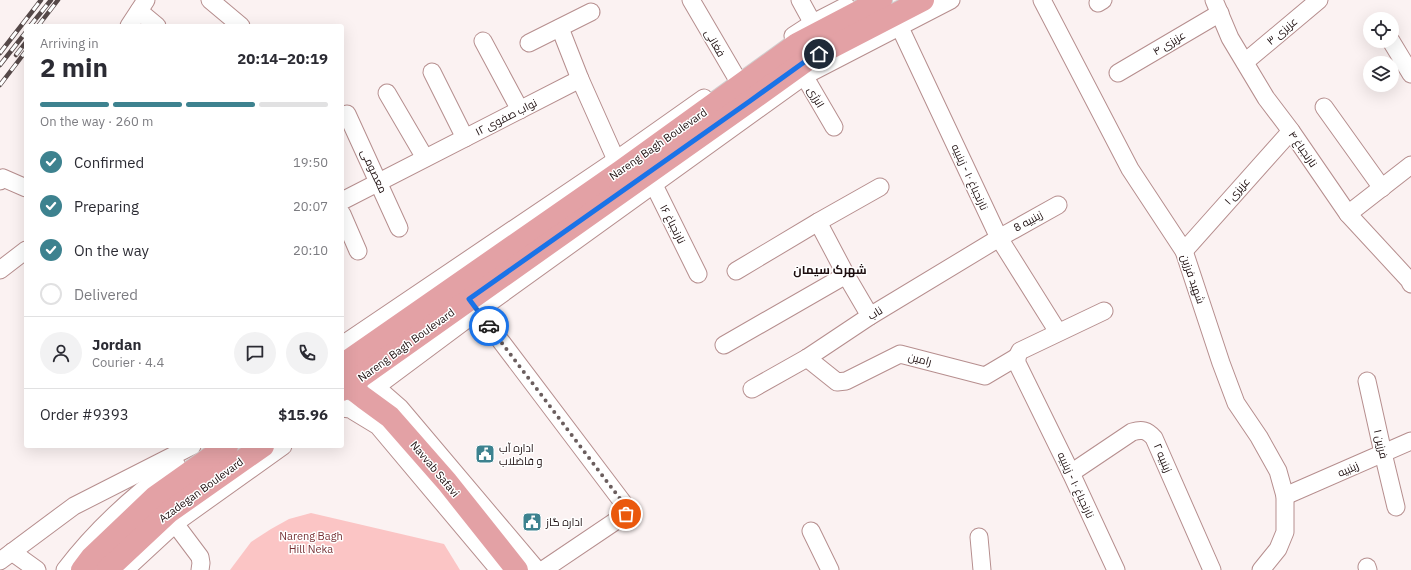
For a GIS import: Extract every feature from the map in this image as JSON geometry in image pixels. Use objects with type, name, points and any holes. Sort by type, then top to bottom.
[{"type":"main road","name":"Nareng Bagh Boulevard","points":[[344,364],[618,166],[742,88],[801,71],[814,56],[892,14],[923,0]]},
{"type":"main road","name":"Nareng Bagh Boulevard","points":[[344,386],[474,305],[651,179],[742,88],[816,28],[892,14]]},
{"type":"main road","name":"Navvab Safavi","points":[[344,386],[390,417],[447,482],[517,570]]},
{"type":"main road","name":"Azadegan Boulevard","points":[[82,570],[91,558],[155,497],[224,448]]},
{"type":"main road","name":"Azadegan Boulevard","points":[[107,570],[169,512],[260,448]]},
{"type":"street","points":[[210,0],[239,24]]},
{"type":"street","name":"فغانی","points":[[691,0],[742,88]]},
{"type":"street","points":[[800,0],[816,28],[858,0]]},
{"type":"street","points":[[892,14],[951,0]]},
{"type":"street","name":"شهید فرزین","points":[[1042,0],[1130,169],[1184,251],[1236,403],[1259,437],[1278,471],[1285,496],[1285,532],[1278,549],[1261,570]]},
{"type":"street","name":"عزیزی ۳","points":[[1244,62],[1308,3]]},
{"type":"street","points":[[130,24],[143,6],[156,24]]},
{"type":"street","name":"نارنجباغ ۴","points":[[1217,6],[1230,38],[1266,98],[1291,131],[1348,214],[1410,282]]},
{"type":"street","name":"عزیزی ۴","points":[[1118,74],[1217,6]]},
{"type":"street","points":[[529,44],[591,12]]},
{"type":"street","name":"نارنجباغ ۱۰ - زینبیه","points":[[892,14],[999,238],[1058,332]]},
{"type":"street","points":[[344,344],[618,166],[580,79],[560,28]]},
{"type":"street","points":[[483,40],[520,110]]},
{"type":"street","points":[[1395,48],[1411,74]]},
{"type":"street","points":[[651,179],[801,71]]},
{"type":"street","name":"انرژی","points":[[801,71],[834,127]]},
{"type":"street","points":[[432,72],[465,138]]},
{"type":"street","name":"نواب صفوی ۱۲","points":[[344,200],[580,79]]},
{"type":"street","points":[[388,92],[425,158]]},
{"type":"street","points":[[1324,107],[1382,188]]},
{"type":"street","name":"معصومی","points":[[347,114],[399,228]]},
{"type":"street","name":"عزیزی ۱","points":[[1184,251],[1291,131]]},
{"type":"street","points":[[1348,214],[1411,165]]},
{"type":"street","points":[[0,181],[3,178],[24,187]]},
{"type":"street","name":"نارنجباغ ۱۶","points":[[651,179],[698,274]]},
{"type":"street","points":[[736,271],[818,222],[880,188]]},
{"type":"street","name":"زینبیه 8","points":[[999,238],[1058,204]]},
{"type":"street","points":[[344,219],[358,251]]},
{"type":"street","points":[[818,222],[870,316]]},
{"type":"street","name":"ناب","points":[[752,390],[807,358],[870,316],[999,238]]},
{"type":"street","points":[[0,270],[24,252]]},
{"type":"street","points":[[724,345],[846,275]]},
{"type":"street","points":[[537,570],[400,408],[376,387],[474,305],[624,504],[626,514],[543,570]]},
{"type":"street","points":[[1017,356],[1020,351],[1104,311]]},
{"type":"street","name":"رامین","points":[[807,358],[837,382],[846,381],[900,354],[986,376],[1017,356]]},
{"type":"street","name":"نارنجباغ ۱۰ - زینبیه","points":[[1017,356],[1017,363],[1071,473],[1116,570]]},
{"type":"street","name":"فرزین ۱","points":[[1367,381],[1396,507]]},
{"type":"street","points":[[344,408],[350,410],[378,426],[499,570]]},
{"type":"street","name":"زینبیه ۲","points":[[1071,473],[1132,432],[1141,430],[1149,432],[1154,438],[1212,570]]},
{"type":"street","name":"زینبیه","points":[[1285,496],[1411,441]]},
{"type":"street","points":[[6,557],[74,506],[188,448]]},
{"type":"street","points":[[65,570],[83,546],[147,485],[197,448]]},
{"type":"street","points":[[125,570],[178,521],[280,448]]},
{"type":"street","points":[[178,529],[200,557],[200,570]]},
{"type":"street","points":[[811,532],[830,570]]},
{"type":"street","points":[[979,537],[982,570]]},
{"type":"street","points":[[6,557],[37,570]]},
{"type":"green space","name":"Nareng Bagh Hill Neka","points":[[311,513],[444,544],[460,570],[230,570],[251,542],[289,519]]},
{"type":"railway","points":[[0,53],[41,0]]},
{"type":"railway","points":[[32,24],[51,0]]},
{"type":"railway","points":[[40,24],[58,0]]},
{"type":"railway","points":[[0,65],[24,35]]},
{"type":"railway","points":[[16,55],[24,45]]},
{"type":"railway","points":[[0,85],[24,54]]},
{"type":"way so far","points":[[489,326],[624,504],[626,514]]},
{"type":"place","name":"اداره آب و فاضلاب","points":[[485,454]]},
{"type":"place","name":"اداره گاز","points":[[532,522]]},
{"type":"district","name":"شهرک سیمان","points":[[830,270]]},
{"type":"route","points":[[489,326],[469,299],[807,60],[819,54]]}]
